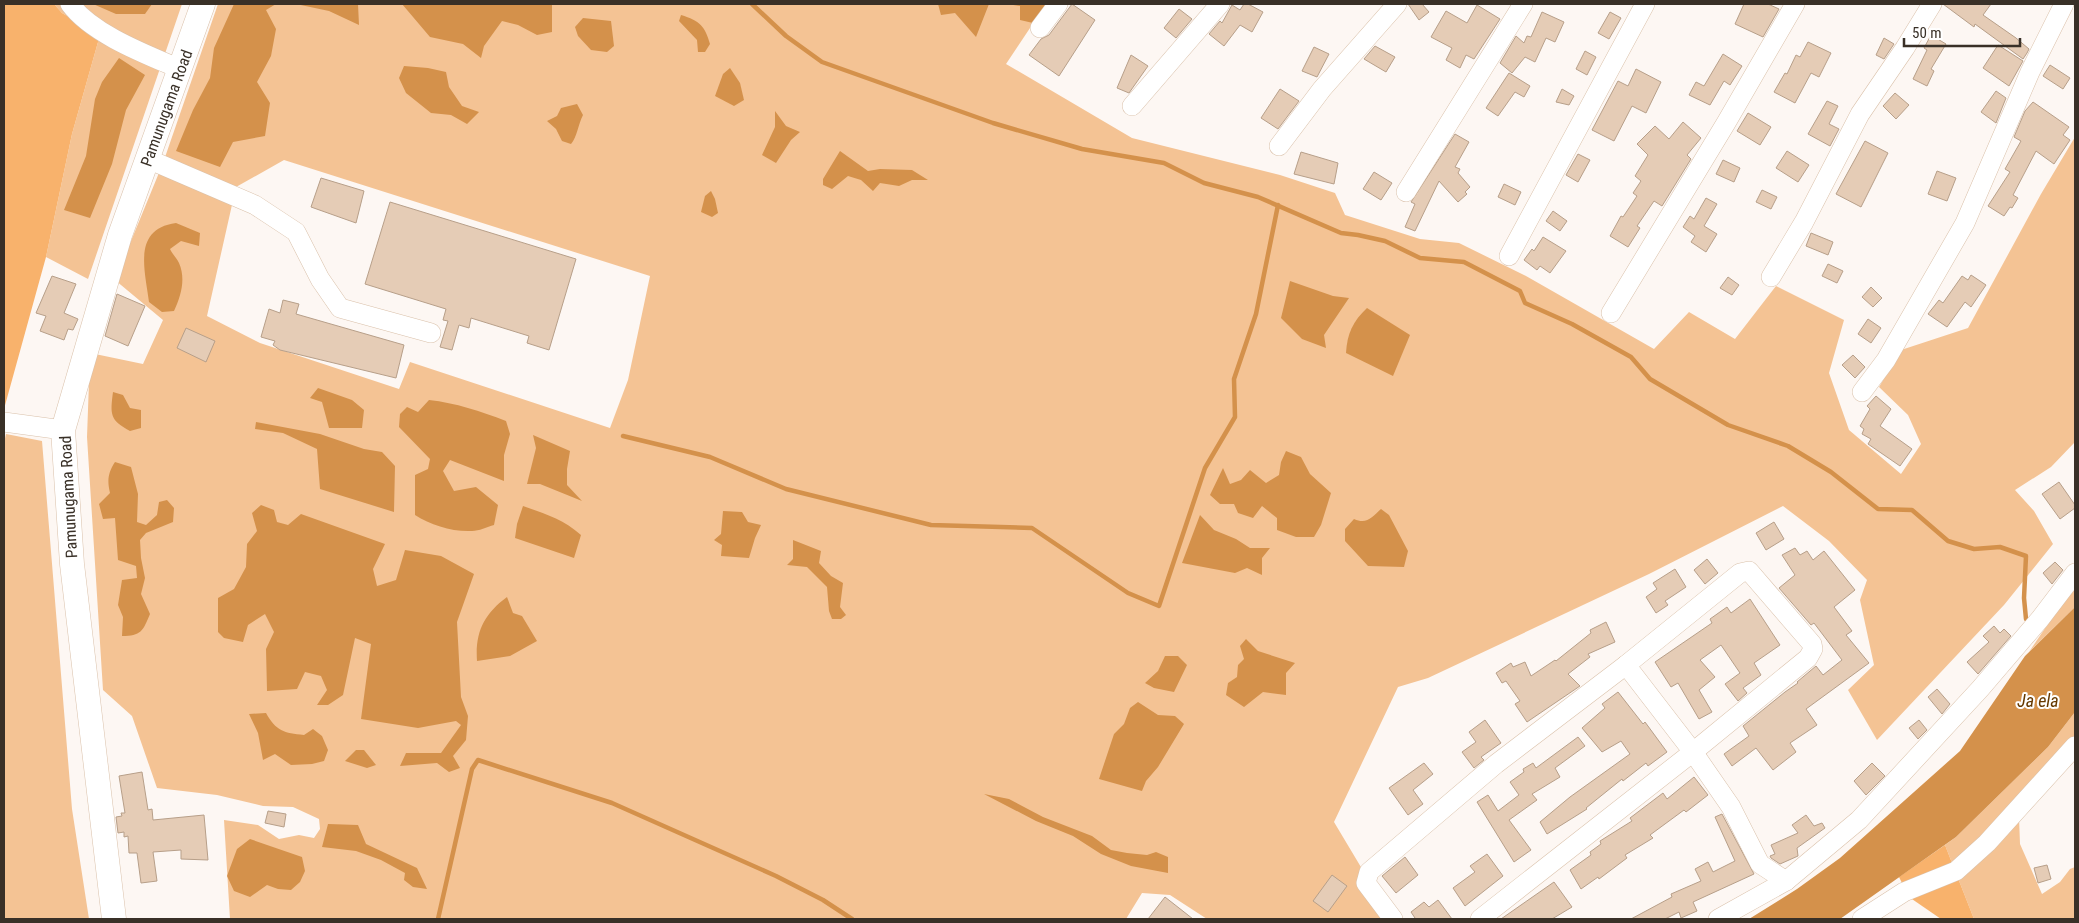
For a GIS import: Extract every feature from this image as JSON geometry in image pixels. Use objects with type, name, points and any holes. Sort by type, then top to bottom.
[{"type":"main road","name":"Pamunugama Road","points":[[114,919],[72,564],[63,430],[120,235],[203,4]]},
{"type":"street","points":[[70,4],[79,16],[130,47],[180,69]]},
{"type":"street","points":[[1040,28],[1058,4]]},
{"type":"street","points":[[1132,106],[1220,4]]},
{"type":"street","points":[[1279,146],[1322,89],[1397,4]]},
{"type":"street","points":[[1406,192],[1523,4]]},
{"type":"street","points":[[1509,256],[1645,4]]},
{"type":"street","points":[[1612,313],[1795,4]]},
{"type":"street","points":[[1771,277],[1804,222],[1860,114],[1905,48],[1932,4]]},
{"type":"street","points":[[1862,392],[1886,360],[1964,223],[2030,72],[2064,4]]},
{"type":"street","points":[[148,159],[255,205],[296,232],[320,279],[340,308],[430,333]]},
{"type":"street","points":[[4,422],[63,430]]},
{"type":"street","points":[[1393,919],[1366,883],[1369,872],[1496,764],[1626,665],[1740,573],[1749,571],[1812,644],[1813,649],[1808,658],[1480,919]]},
{"type":"street","points":[[1718,919],[1786,881],[1858,820],[1916,759],[2040,619],[2075,574]]},
{"type":"street","points":[[1626,665],[1731,807],[1760,864],[1786,881]]},
{"type":"street","points":[[1862,919],[1904,892],[1956,871],[1987,843],[2075,746]]},
{"type":"shaded area","points":[[4,4],[54,4],[62,13],[100,35],[72,134],[46,257],[4,409]]},
{"type":"shaded area","points":[[54,4],[182,4],[88,279],[46,257],[72,134],[100,35],[62,13]]},
{"type":"shaded area","points":[[218,4],[1046,4],[1006,64],[1132,138],[1280,175],[1335,193],[1345,215],[1420,239],[1459,243],[1526,276],[1654,349],[1689,312],[1735,339],[1776,286],[1844,320],[1829,373],[1849,430],[1901,474],[1921,444],[1908,415],[1879,387],[1901,350],[1968,328],[2041,194],[2075,137],[2075,442],[2051,467],[2015,490],[2034,511],[2053,544],[2004,605],[1877,740],[1848,690],[1874,665],[1860,600],[1867,580],[1829,541],[1783,506],[1649,574],[1428,678],[1398,687],[1334,822],[1392,919],[1207,919],[1170,895],[1142,893],[1126,919],[230,919],[224,820],[258,825],[279,839],[299,835],[314,838],[320,829],[319,819],[293,807],[263,806],[217,795],[157,788],[132,716],[103,690],[87,437],[89,382],[95,354],[143,364],[163,320],[115,280],[163,163]],"holes":[[[284,160],[650,276],[628,380],[610,428],[410,362],[399,389],[260,343],[207,316],[236,187]]]},
{"type":"shaded area","points":[[6,434],[42,441],[72,809],[89,919],[4,919],[4,443]]},
{"type":"shaded area","points":[[2075,584],[2075,607],[2029,652]]},
{"type":"shaded area","points":[[2075,712],[2075,756],[2019,817],[2020,844],[2042,894],[2060,882],[2070,869],[2075,867],[2075,919],[1974,919],[1945,845],[1956,837],[2048,747]]},
{"type":"shaded area","points":[[1945,845],[1974,919],[1941,919],[1909,897],[1899,877]]},
{"type":"water","points":[[93,4],[152,4],[145,14],[116,14]]},
{"type":"water","points":[[234,4],[276,4],[266,10],[276,29],[271,56],[257,82],[270,103],[265,136],[233,142],[220,167],[176,151],[193,110],[210,78],[214,48]]},
{"type":"water","points":[[296,4],[358,4],[359,25],[329,11]]},
{"type":"water","points":[[402,4],[552,4],[552,32],[537,35],[518,25],[502,21],[484,46],[481,58],[463,44],[430,37]]},
{"type":"water","points":[[938,4],[989,4],[976,37],[955,13],[941,15]]},
{"type":"water","points":[[1007,4],[1046,4],[1033,23],[1020,20],[1020,6]]},
{"type":"water","points":[[681,15],[697,22],[704,28],[710,44],[705,52],[698,52],[697,40],[679,21]]},
{"type":"water","points":[[583,18],[611,21],[614,46],[607,52],[591,50],[578,36],[575,27]]},
{"type":"water","points":[[119,58],[145,75],[126,110],[112,164],[90,218],[64,210],[86,156],[95,99],[102,82]]},
{"type":"water","points":[[404,66],[446,72],[449,87],[462,106],[479,112],[467,124],[451,115],[431,113],[406,93],[399,78]]},
{"type":"water","points":[[730,68],[740,83],[744,100],[734,106],[715,96],[723,74]]},
{"type":"water","points":[[577,104],[583,115],[571,144],[562,141],[556,129],[547,121],[557,116],[561,108]]},
{"type":"water","points":[[775,111],[786,126],[800,132],[791,140],[776,163],[762,155],[775,127]]},
{"type":"water","points":[[840,151],[868,171],[880,169],[912,170],[928,180],[912,180],[899,186],[880,183],[873,191],[861,180],[848,176],[832,189],[823,185],[823,179]]},
{"type":"water","points":[[711,191],[718,213],[712,217],[701,212],[705,196]]},
{"type":"water","points":[[176,223],[200,233],[199,246],[181,241],[170,249],[181,269],[182,287],[174,311],[162,312],[149,302],[144,253],[147,242],[153,233],[162,227]]},
{"type":"water","points":[[1290,281],[1333,296],[1349,298],[1324,335],[1326,348],[1302,339],[1281,318]]},
{"type":"water","points":[[1367,308],[1410,335],[1393,376],[1346,353],[1352,328]]},
{"type":"water","points":[[318,388],[352,400],[364,410],[362,428],[329,428],[322,402],[310,398]]},
{"type":"water","points":[[113,392],[123,395],[130,408],[141,410],[141,428],[130,431],[115,420],[112,412]]},
{"type":"water","points":[[429,400],[468,408],[506,421],[510,434],[504,455],[504,481],[450,460],[443,471],[454,491],[476,487],[498,505],[494,525],[475,531],[464,531],[435,525],[415,515],[415,475],[428,469],[430,459],[399,427],[400,414],[407,407],[418,412]]},
{"type":"water","points":[[256,422],[320,434],[364,449],[382,452],[395,466],[394,512],[320,489],[317,449],[283,433],[255,429]]},
{"type":"water","points":[[533,435],[570,451],[567,485],[582,501],[540,484],[527,484],[536,448]]},
{"type":"water","points":[[1286,451],[1301,457],[1310,474],[1331,493],[1321,525],[1314,537],[1296,537],[1277,530],[1277,518],[1262,506],[1253,518],[1238,513],[1234,504],[1220,504],[1210,495],[1223,468],[1230,484],[1241,480],[1250,470],[1266,483],[1279,475],[1281,462]]},
{"type":"water","points":[[115,462],[131,467],[138,494],[137,522],[146,525],[157,515],[159,502],[167,500],[174,508],[173,522],[146,533],[140,540],[145,578],[141,594],[150,614],[145,625],[137,634],[128,636],[122,636],[123,617],[118,605],[122,580],[137,578],[136,566],[118,560],[115,518],[103,519],[99,504],[110,493],[109,477]]},
{"type":"water","points":[[261,505],[274,510],[277,522],[288,525],[301,514],[385,544],[373,569],[377,586],[396,580],[405,550],[441,556],[474,574],[457,622],[461,697],[468,716],[466,740],[453,756],[460,768],[449,772],[437,763],[400,766],[406,753],[441,753],[461,725],[456,721],[418,728],[361,719],[371,644],[355,638],[343,695],[328,705],[317,705],[327,690],[321,676],[305,672],[297,689],[267,691],[266,649],[274,632],[265,614],[248,625],[243,642],[224,638],[218,632],[218,598],[234,589],[246,567],[247,544],[257,531],[252,513]]},
{"type":"water","points":[[523,506],[561,521],[581,535],[574,558],[515,538]]},
{"type":"water","points":[[1381,509],[1389,515],[1408,551],[1404,567],[1368,566],[1345,541],[1345,529],[1354,519],[1366,521]]},
{"type":"water","points":[[723,511],[742,512],[748,522],[761,525],[749,558],[721,556],[722,545],[714,540],[721,534]]},
{"type":"water","points":[[1200,515],[1214,530],[1236,539],[1250,548],[1270,548],[1262,558],[1262,575],[1247,568],[1235,573],[1182,563]]},
{"type":"water","points":[[793,540],[821,551],[819,563],[831,576],[843,583],[840,607],[846,615],[841,619],[832,619],[829,611],[827,587],[807,567],[787,565],[793,559]]},
{"type":"water","points":[[507,597],[513,613],[522,616],[537,641],[510,656],[477,661],[478,641],[483,624],[492,610]]},
{"type":"water","name":"Ja ela","points":[[2075,607],[2075,712],[2048,747],[1956,837],[1840,919],[1749,919],[1797,889],[1840,858],[1960,751],[2025,656]]},
{"type":"water","points":[[1246,639],[1258,651],[1295,663],[1286,673],[1286,695],[1263,692],[1244,707],[1226,695],[1228,683],[1237,677],[1238,665],[1244,659],[1240,646]]},
{"type":"water","points":[[1165,656],[1178,656],[1187,665],[1174,692],[1154,688],[1145,683],[1158,671]]},
{"type":"water","points":[[1138,702],[1158,715],[1175,716],[1184,724],[1158,767],[1146,781],[1142,791],[1099,779],[1114,734],[1124,724],[1130,708]]},
{"type":"water","points":[[266,713],[273,724],[281,730],[304,735],[313,729],[322,736],[328,750],[324,761],[312,764],[291,765],[275,754],[263,760],[258,733],[249,714]]},
{"type":"water","points":[[356,750],[364,750],[376,765],[367,768],[345,761]]},
{"type":"water","points":[[984,794],[1009,799],[1043,817],[1092,836],[1111,850],[1147,855],[1156,852],[1168,857],[1168,873],[1131,866],[1101,854],[1073,836],[1036,821]]},
{"type":"water","points":[[328,824],[358,825],[366,844],[417,868],[427,889],[413,887],[404,880],[405,873],[381,860],[356,851],[322,847]]},
{"type":"water","points":[[250,839],[302,857],[305,871],[300,882],[291,890],[278,889],[267,885],[250,897],[234,891],[227,876],[237,849]]},
{"type":"building","points":[[1072,4],[1095,20],[1059,76],[1029,55],[1041,39],[1049,35]]},
{"type":"building","points":[[1244,4],[1248,4],[1263,12],[1252,32],[1240,25],[1224,46],[1209,34],[1220,21],[1222,23],[1232,5],[1240,10]]},
{"type":"building","points":[[1408,4],[1422,4],[1429,12],[1419,20]]},
{"type":"building","points":[[1744,4],[1768,4],[1779,9],[1763,37],[1735,24]]},
{"type":"building","points":[[1943,4],[1991,4],[1983,15],[2029,49],[2027,53],[2023,59],[1975,24],[1974,27]]},
{"type":"building","points":[[1477,5],[1500,19],[1474,59],[1466,55],[1460,68],[1446,60],[1452,48],[1431,37],[1446,11],[1467,23]]},
{"type":"building","points":[[1179,9],[1192,19],[1176,38],[1164,28]]},
{"type":"building","points":[[1542,12],[1564,22],[1555,42],[1546,38],[1535,62],[1525,57],[1512,73],[1500,63],[1516,36],[1524,43],[1527,36],[1531,37]]},
{"type":"building","points":[[1610,12],[1621,18],[1609,39],[1598,33]]},
{"type":"building","points":[[1931,35],[1946,44],[1931,69],[1934,71],[1927,86],[1913,79],[1927,50],[1924,48]]},
{"type":"building","points":[[1884,38],[1894,44],[1884,59],[1876,55]]},
{"type":"building","points":[[1808,42],[1831,53],[1819,77],[1811,73],[1795,103],[1774,92],[1785,73],[1787,74],[1796,55],[1800,57]]},
{"type":"building","points":[[1998,45],[2023,61],[2009,86],[1983,68]]},
{"type":"building","points":[[1375,46],[1395,57],[1386,72],[1364,59]]},
{"type":"building","points":[[1314,47],[1329,54],[1317,77],[1302,71]]},
{"type":"building","points":[[1585,51],[1596,57],[1587,75],[1576,69]]},
{"type":"building","points":[[1723,54],[1742,66],[1730,85],[1724,81],[1710,105],[1689,95],[1696,82],[1704,86]]},
{"type":"building","points":[[1131,55],[1148,66],[1129,93],[1117,88]]},
{"type":"building","points":[[2050,65],[2070,78],[2063,89],[2043,76]]},
{"type":"building","points":[[1636,69],[1661,82],[1646,113],[1632,106],[1614,141],[1592,130],[1618,81],[1628,86]]},
{"type":"building","points":[[1509,73],[1530,86],[1524,97],[1515,92],[1498,116],[1486,108]]},
{"type":"building","points":[[1280,89],[1299,101],[1278,129],[1261,118]]},
{"type":"building","points":[[1562,89],[1574,96],[1569,105],[1556,102]]},
{"type":"building","points":[[1996,91],[2006,98],[1996,123],[1981,112]]},
{"type":"building","points":[[1895,93],[1909,105],[1896,119],[1883,106]]},
{"type":"building","points":[[1827,101],[1838,106],[1829,124],[1839,129],[1830,146],[1808,134]]},
{"type":"building","points":[[2033,102],[2069,127],[2063,135],[2070,140],[2054,164],[2036,151],[2013,195],[2018,198],[2004,216],[1988,206],[2010,172],[2005,169],[2021,141],[2014,137],[2025,111]]},
{"type":"building","points":[[1748,113],[1771,127],[1760,145],[1737,131]]},
{"type":"building","points":[[1683,122],[1701,138],[1687,155],[1691,159],[1662,206],[1654,201],[1637,226],[1640,228],[1628,247],[1610,236],[1621,216],[1623,217],[1637,196],[1633,193],[1641,181],[1635,176],[1648,155],[1637,144],[1655,126],[1669,139]]},
{"type":"building","points":[[1455,134],[1469,142],[1455,167],[1460,169],[1458,173],[1470,187],[1465,192],[1467,194],[1458,202],[1439,181],[1415,231],[1405,227],[1415,204],[1411,202]]},
{"type":"building","points":[[1865,141],[1888,153],[1861,207],[1836,194]]},
{"type":"building","points":[[1787,151],[1809,165],[1798,182],[1776,168]]},
{"type":"building","points":[[1301,152],[1338,163],[1334,184],[1294,174]]},
{"type":"building","points":[[1578,154],[1590,160],[1578,182],[1566,175]]},
{"type":"building","points":[[1723,160],[1740,168],[1734,182],[1716,174]]},
{"type":"building","points":[[1937,171],[1956,178],[1947,201],[1928,194]]},
{"type":"building","points":[[1374,172],[1392,183],[1381,200],[1363,189]]},
{"type":"building","points":[[321,178],[364,191],[356,223],[311,207]]},
{"type":"building","points":[[1504,184],[1521,192],[1515,205],[1498,197]]},
{"type":"building","points":[[1762,190],[1777,197],[1771,209],[1756,202]]},
{"type":"building","points":[[1706,198],[1717,204],[1704,226],[1717,234],[1706,252],[1691,242],[1695,236],[1683,227],[1690,216],[1694,219]]},
{"type":"building","points":[[390,202],[576,259],[549,350],[527,343],[529,336],[471,318],[469,328],[459,325],[452,350],[440,347],[448,321],[443,320],[446,309],[365,284]]},
{"type":"building","points":[[1553,211],[1567,221],[1560,231],[1546,221]]},
{"type":"building","points":[[1811,233],[1833,242],[1828,255],[1806,246]]},
{"type":"building","points":[[1543,237],[1566,251],[1550,273],[1540,266],[1537,270],[1524,260],[1532,249],[1534,251]]},
{"type":"building","points":[[1828,264],[1843,271],[1837,283],[1822,276]]},
{"type":"building","points":[[1971,275],[1986,285],[1971,307],[1965,302],[1947,327],[1928,314],[1939,300],[1943,303],[1962,276],[1968,280]]},
{"type":"building","points":[[52,276],[76,284],[64,313],[78,319],[73,330],[68,329],[64,340],[40,331],[46,316],[36,313]]},
{"type":"building","points":[[1728,277],[1739,285],[1732,295],[1720,288]]},
{"type":"building","points":[[1871,287],[1882,298],[1873,307],[1862,297]]},
{"type":"building","points":[[117,294],[145,306],[128,346],[105,336]]},
{"type":"building","points":[[283,300],[299,304],[296,314],[404,345],[396,378],[280,350],[273,345],[275,341],[261,337],[269,309],[280,313]]},
{"type":"building","points":[[1868,319],[1881,328],[1871,343],[1858,334]]},
{"type":"building","points":[[186,328],[215,341],[206,362],[177,348]]},
{"type":"building","points":[[1853,355],[1865,367],[1855,378],[1842,365]]},
{"type":"building","points":[[1876,396],[1891,409],[1880,426],[1912,449],[1900,466],[1868,444],[1871,439],[1862,434],[1864,429],[1860,426],[1870,409],[1867,406]]},
{"type":"building","points":[[2059,482],[2075,505],[2075,508],[2060,519],[2042,494]]},
{"type":"building","points":[[1774,522],[1784,539],[1766,550],[1756,533]]},
{"type":"building","points":[[1795,548],[1800,555],[1807,551],[1813,560],[1824,551],[1855,590],[1834,607],[1852,631],[1846,635],[1869,663],[1806,709],[1817,725],[1790,743],[1796,752],[1773,770],[1756,748],[1732,766],[1724,754],[1749,736],[1743,726],[1798,683],[1816,666],[1823,675],[1842,660],[1814,623],[1811,625],[1779,588],[1795,575],[1782,555]]},
{"type":"building","points":[[1707,559],[1718,573],[1705,584],[1694,570]]},
{"type":"building","points":[[2055,562],[2063,570],[2052,584],[2043,573]]},
{"type":"building","points":[[1675,569],[1686,587],[1665,601],[1668,605],[1656,613],[1646,597],[1657,589],[1653,583]]},
{"type":"building","points":[[1750,599],[1780,645],[1754,663],[1761,675],[1743,688],[1747,693],[1738,701],[1725,684],[1740,673],[1721,645],[1700,660],[1715,677],[1699,690],[1712,712],[1699,719],[1678,683],[1671,687],[1655,662],[1712,623],[1710,619],[1727,607],[1731,613]]},
{"type":"building","points":[[1606,622],[1615,642],[1588,654],[1590,657],[1568,674],[1580,686],[1527,722],[1515,704],[1520,701],[1506,681],[1502,683],[1496,673],[1511,663],[1513,667],[1525,662],[1531,676],[1556,661],[1591,633],[1590,630]]},
{"type":"building","points":[[1994,626],[2000,633],[2004,629],[2011,636],[1978,674],[1967,662],[1989,642],[1983,636]]},
{"type":"building","points":[[1937,689],[1950,704],[1942,714],[1928,697]]},
{"type":"building","points":[[1618,692],[1643,724],[1645,722],[1667,752],[1648,766],[1646,763],[1623,781],[1622,779],[1587,809],[1547,834],[1540,822],[1570,797],[1630,754],[1621,741],[1602,752],[1582,728],[1605,708],[1602,704]]},
{"type":"building","points":[[1485,720],[1501,743],[1481,757],[1484,760],[1474,768],[1462,752],[1476,742],[1469,732]]},
{"type":"building","points":[[1919,720],[1927,730],[1918,739],[1909,728]]},
{"type":"building","points":[[1578,737],[1585,746],[1555,768],[1560,777],[1532,794],[1537,800],[1509,820],[1531,850],[1514,862],[1477,802],[1488,795],[1498,811],[1519,795],[1510,782],[1524,772],[1523,769],[1533,763],[1536,768]]},
{"type":"building","points":[[1424,763],[1433,774],[1413,790],[1423,804],[1408,815],[1389,788]]},
{"type":"building","points":[[1872,763],[1885,776],[1866,795],[1854,781]]},
{"type":"building","points":[[142,772],[148,810],[152,809],[153,820],[204,815],[208,860],[181,859],[181,850],[153,852],[157,881],[141,883],[137,853],[129,853],[128,836],[124,837],[124,832],[118,833],[116,817],[122,816],[121,813],[125,813],[119,776]]},
{"type":"building","points":[[1694,777],[1708,795],[1686,812],[1684,810],[1650,835],[1653,838],[1625,855],[1627,858],[1599,879],[1598,877],[1581,889],[1570,870],[1591,855],[1590,852],[1601,844],[1600,841],[1632,821],[1630,818],[1663,793],[1667,799]]},
{"type":"building","points":[[268,811],[286,814],[284,827],[265,823]]},
{"type":"building","points":[[1722,814],[1754,874],[1693,902],[1697,911],[1681,918],[1679,912],[1665,919],[1631,919],[1672,897],[1671,894],[1701,881],[1695,869],[1708,862],[1713,872],[1735,861],[1715,817]]},
{"type":"building","points":[[1806,815],[1814,826],[1822,823],[1825,828],[1797,848],[1798,856],[1780,864],[1770,856],[1775,854],[1771,845],[1798,833],[1792,825]]},
{"type":"building","points":[[1487,854],[1503,876],[1465,906],[1453,888],[1475,872],[1470,866]]},
{"type":"building","points":[[1405,857],[1418,875],[1396,893],[1382,876]]},
{"type":"building","points":[[2047,865],[2051,879],[2038,883],[2034,868]]},
{"type":"building","points":[[1332,875],[1347,886],[1328,912],[1313,901]]},
{"type":"building","points":[[1554,882],[1572,907],[1552,919],[1501,919]]},
{"type":"building","points":[[1165,897],[1193,919],[1148,919]]},
{"type":"building","points":[[1438,900],[1452,919],[1413,919],[1415,918],[1411,912],[1424,902],[1429,907]]},
{"type":"waterway","points":[[752,4],[786,36],[822,62],[993,123],[1082,149],[1164,163],[1204,183],[1258,197],[1341,233],[1385,241],[1420,258],[1464,262],[1520,291],[1525,303],[1572,324],[1631,357],[1650,379],[1728,425],[1788,446],[1831,472],[1878,509],[1912,510],[1948,541],[1974,549],[2000,547],[2026,556],[2024,598],[2026,619]]},
{"type":"waterway","points":[[623,436],[710,457],[786,489],[931,525],[1032,528],[1128,593],[1159,606],[1205,468],[1235,417],[1234,379],[1256,314],[1278,205]]},
{"type":"waterway","points":[[438,919],[472,769],[478,760],[612,803],[776,876],[823,900],[852,919]]}]
